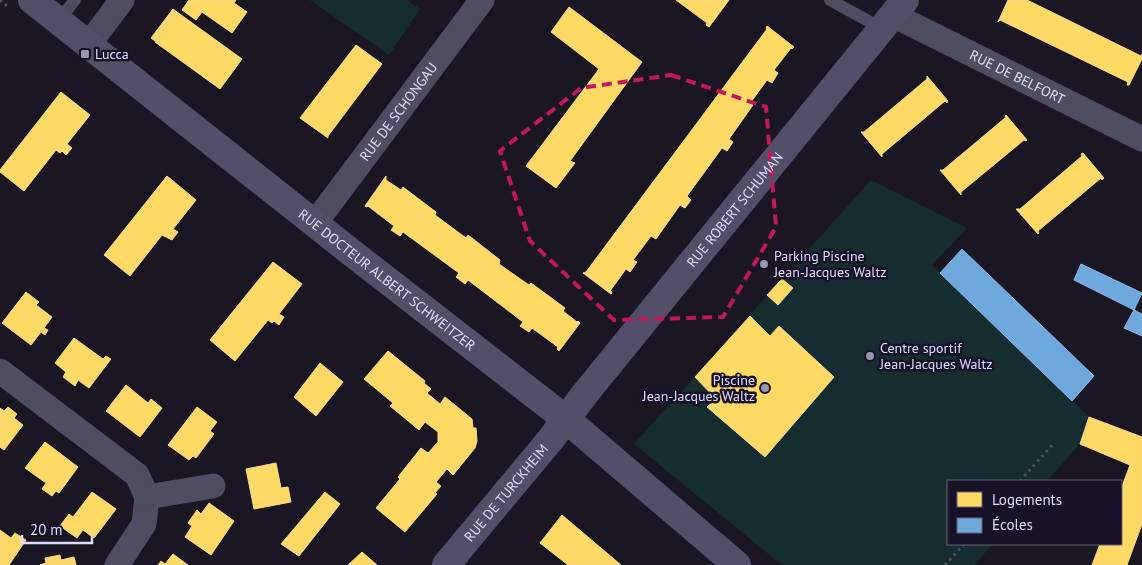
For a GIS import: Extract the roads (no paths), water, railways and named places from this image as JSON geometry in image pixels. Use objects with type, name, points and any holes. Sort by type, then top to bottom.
[{"type":"street","name":"RUE DOCTEUR ALBERT SCHWEITZER","points":[[32,0],[566,420],[737,565]]},
{"type":"street","points":[[89,44],[122,0]]},
{"type":"street","name":"RUE DE SCHONGAU","points":[[315,223],[482,0]]},
{"type":"street","name":"RUE DE BELFORT","points":[[894,15],[1142,139]]},
{"type":"street","name":"RUE ROBERT SCHUMAN","points":[[566,420],[584,395],[894,15]]},
{"type":"street","points":[[0,371],[137,475],[147,497],[144,524],[116,565]]},
{"type":"street","name":"RUE DE TURCKHEIM","points":[[446,565],[566,420]]},
{"type":"street","points":[[147,497],[213,486]]},
{"type":"lane","points":[[58,21],[75,0]]},
{"type":"lane","points":[[830,0],[894,15]]},
{"type":"place","name":"Lucca","points":[[85,54]]},
{"type":"place","name":"Parking Piscine Jean-Jacques Waltz","points":[[764,264]]},
{"type":"place","name":"Centre sportif Jean-Jacques Waltz","points":[[870,356]]},
{"type":"place","name":"Piscine Jean-Jacques Waltz","points":[[765,388]]}]
